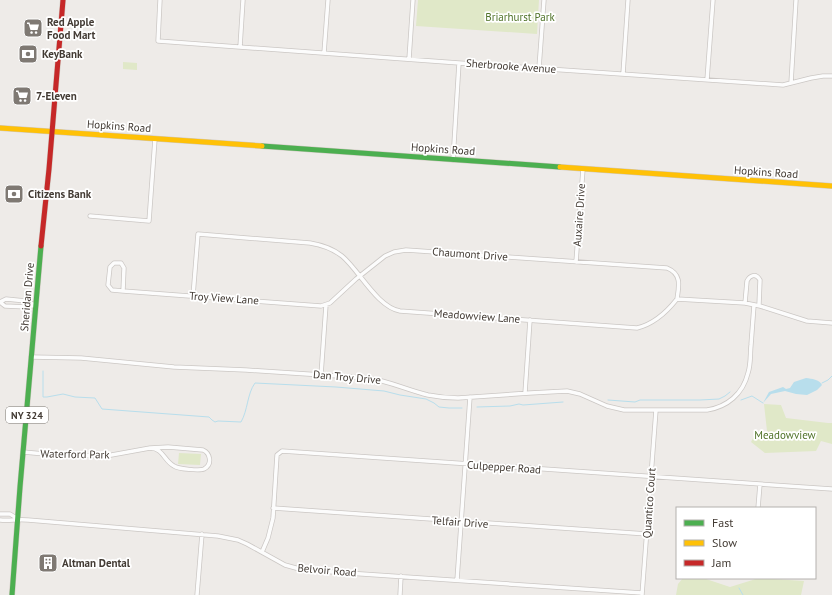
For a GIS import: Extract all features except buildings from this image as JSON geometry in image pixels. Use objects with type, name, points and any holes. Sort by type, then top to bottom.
[{"type":"street","name":"Sheridan Drive","points":[[12,595],[23,452],[63,0]]},
{"type":"street","name":"Sherbrooke Avenue","points":[[160,0],[158,41],[783,85],[811,78],[832,76]]},
{"type":"street","points":[[240,47],[243,0]]},
{"type":"street","points":[[324,53],[328,0]]},
{"type":"street","points":[[408,59],[413,0]]},
{"type":"street","points":[[539,68],[544,0]]},
{"type":"street","points":[[623,74],[628,0]]},
{"type":"street","points":[[707,80],[712,0]]},
{"type":"street","points":[[791,83],[796,0]]},
{"type":"street","points":[[453,160],[459,63]]},
{"type":"street","name":"Hopkins Road","points":[[0,128],[832,186]]},
{"type":"street","points":[[90,216],[149,221],[155,139]]},
{"type":"street","name":"Auxaire Drive","points":[[576,262],[582,169]]},
{"type":"street","name":"Meadowview Lane","points":[[193,296],[198,234],[303,242],[317,244],[331,249],[346,259],[376,295],[387,306],[395,310],[637,328],[647,325],[657,319],[677,299]]},
{"type":"street","name":"Chaumont Drive","points":[[326,305],[389,254],[400,250],[666,268],[674,272],[678,278],[679,284],[677,299]]},
{"type":"street","name":"Troy View Lane","points":[[123,291],[124,268],[121,263],[114,263],[110,267],[108,285],[112,290],[123,291],[316,305],[326,305]]},
{"type":"street","points":[[745,303],[748,278],[755,275],[760,280],[759,305]]},
{"type":"street","points":[[677,299],[759,305],[807,321],[832,323]]},
{"type":"street","points":[[0,302],[6,300],[26,301],[36,305]]},
{"type":"street","points":[[0,302],[6,306],[27,307],[36,305]]},
{"type":"street","points":[[321,375],[326,305]]},
{"type":"street","name":"Dan Troy Drive","points":[[32,357],[81,358],[174,367],[246,370],[378,379],[427,395],[452,398],[567,391],[587,396],[599,403],[624,410],[713,409],[725,405],[734,398],[742,388],[748,373],[754,305]]},
{"type":"street","points":[[525,393],[530,320]]},
{"type":"street","points":[[457,580],[470,397]]},
{"type":"street","name":"Quantico Court","points":[[642,594],[656,410]]},
{"type":"street","name":"Waterford Park","points":[[23,452],[56,455],[106,456],[150,448],[168,447],[203,450],[209,455],[209,464],[202,470],[178,468],[173,466],[156,448],[150,448]]},
{"type":"street","name":"Culpepper Road","points":[[262,552],[268,538],[273,518],[277,455],[282,451],[832,489]]},
{"type":"street","points":[[758,507],[760,484]]},
{"type":"street","name":"Telfair Drive","points":[[273,508],[647,534]]},
{"type":"street","points":[[0,514],[10,514],[18,519]]},
{"type":"street","points":[[0,520],[10,521],[18,519]]},
{"type":"street","name":"Belvoir Road","points":[[18,519],[218,536],[238,540],[285,565],[303,570],[642,594]]},
{"type":"street","points":[[197,595],[202,534]]},
{"type":"street","points":[[400,595],[401,576]]},
{"type":"green space","name":"Briarhurst Park","points":[[418,0],[539,0],[537,34],[416,26]]},
{"type":"green space","points":[[123,62],[137,63],[137,70],[123,69]]},
{"type":"green space","name":"Meadowview","points":[[764,404],[781,405],[786,418],[832,423],[832,444],[821,441],[816,451],[765,453],[751,442],[754,436],[767,431]]},
{"type":"green space","points":[[179,453],[201,454],[200,465],[178,464]]},
{"type":"green space","points":[[682,579],[706,579],[730,587],[756,579],[804,581],[801,595],[676,595],[678,584]]},
{"type":"water","points":[[806,378],[817,380],[822,385],[817,390],[807,395],[785,391],[771,394],[763,403],[769,392],[783,387],[786,389],[790,388],[794,382]]},
{"type":"waterway","points":[[43,371],[43,397],[63,394],[75,397],[95,398],[102,409],[209,417],[215,422],[241,422],[250,392],[255,383],[384,391],[426,399],[439,407],[462,408]]},
{"type":"waterway","points":[[822,383],[832,376]]},
{"type":"waterway","points":[[608,400],[635,402],[640,400],[719,399],[730,392]]},
{"type":"waterway","points":[[741,400],[752,396],[763,403]]},
{"type":"waterway","points":[[477,407],[563,402]]},
{"type":"waterway","points":[[739,588],[743,595]]},
{"type":"traffic: fast","points":[[262,146],[560,167]]},
{"type":"traffic: fast","points":[[12,595],[41,246]]},
{"type":"traffic: slow","points":[[0,128],[262,146]]},
{"type":"traffic: slow","points":[[560,167],[832,186]]},
{"type":"traffic: jam","points":[[41,246],[63,0]]},
{"type":"place","name":"Red Apple Food Mart","points":[[33,28]]},
{"type":"place","name":"KeyBank","points":[[28,54]]},
{"type":"place","name":"7-Eleven","points":[[22,96]]},
{"type":"place","name":"Citizens Bank","points":[[14,194]]},
{"type":"place","name":"Altman Dental","points":[[48,563]]}]
